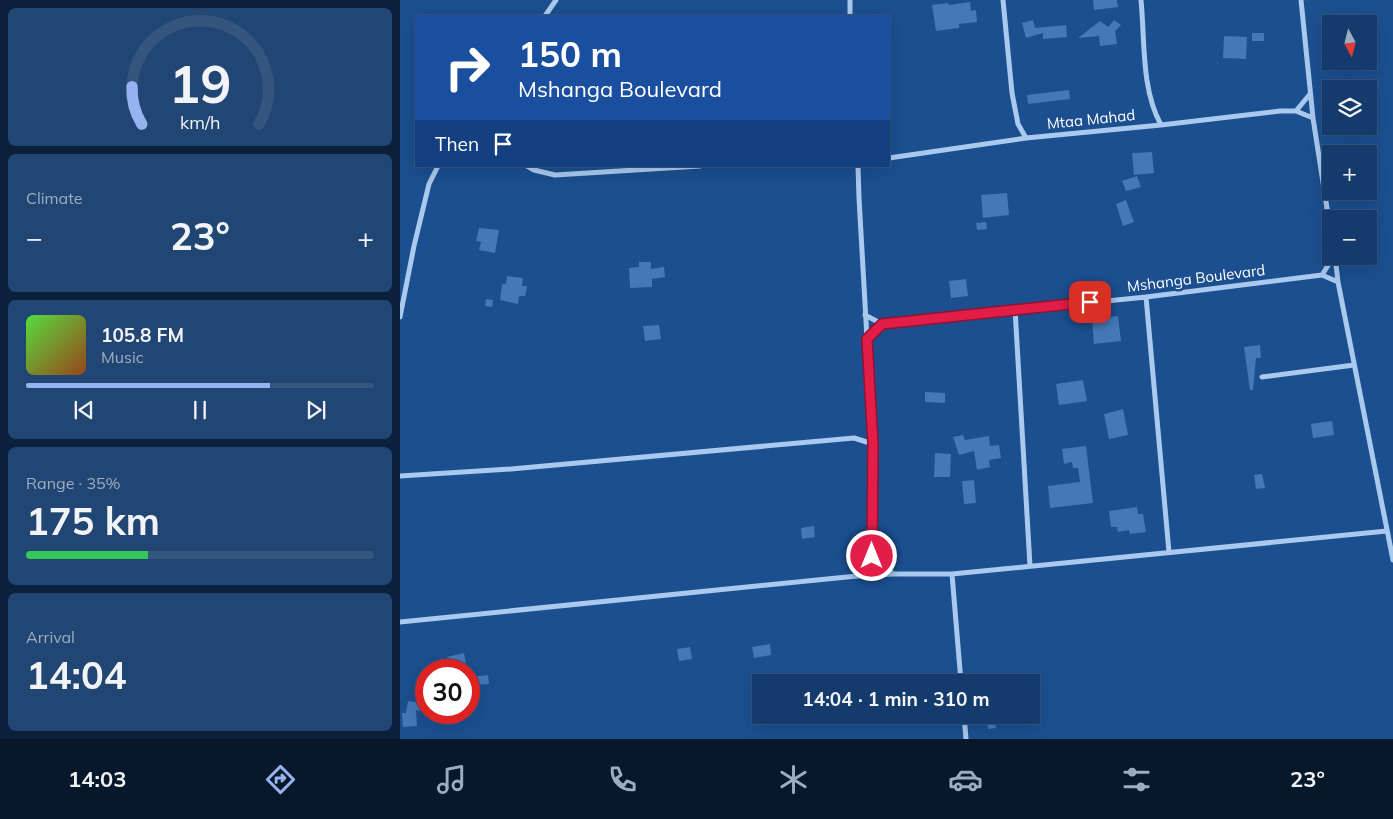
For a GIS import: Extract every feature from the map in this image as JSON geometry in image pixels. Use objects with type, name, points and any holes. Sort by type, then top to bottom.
[{"type":"street","points":[[546,15],[556,0]]},
{"type":"street","points":[[850,0],[850,15]]},
{"type":"street","points":[[1003,0],[1012,93],[1018,124],[1026,138]]},
{"type":"street","points":[[1140,0],[1148,87],[1154,112],[1161,125]]},
{"type":"street","points":[[1301,0],[1313,118],[1327,210]]},
{"type":"street","points":[[1296,111],[1310,94]]},
{"type":"street","name":"Mtaa Mahad","points":[[890,158],[1026,138],[1280,111],[1296,111],[1313,118]]},
{"type":"street","points":[[400,318],[414,246],[429,184],[438,167]]},
{"type":"street","points":[[529,167],[555,175],[684,167]]},
{"type":"street","points":[[857,576],[872,556],[873,444],[858,198],[858,167]]},
{"type":"street","points":[[1328,265],[1322,275],[1338,282]]},
{"type":"street","points":[[1335,265],[1393,560]]},
{"type":"street","name":"Mshanga Boulevard","points":[[882,324],[1146,297],[1322,275]]},
{"type":"street","points":[[1146,297],[1169,552]]},
{"type":"street","points":[[1015,309],[1030,566]]},
{"type":"street","points":[[865,316],[882,324],[867,339]]},
{"type":"street","points":[[1262,376],[1354,365]]},
{"type":"street","points":[[400,476],[511,469],[854,438],[873,444]]},
{"type":"street","points":[[400,622],[857,576],[952,574],[1387,531]]},
{"type":"street","points":[[872,556],[883,568],[894,574]]},
{"type":"street","points":[[952,574],[960,674]]},
{"type":"street","points":[[965,724],[966,739]]},
{"type":"building","points":[[1093,0],[1117,0],[1118,7],[1094,10]]},
{"type":"building","points":[[970,2],[971,11],[976,10],[977,22],[959,24],[959,28],[936,31],[932,5]]},
{"type":"building","points":[[1033,20],[1035,28],[1066,25],[1067,37],[1043,39],[1043,33],[1026,38],[1022,23]]},
{"type":"building","points":[[1114,20],[1121,25],[1115,31],[1117,44],[1100,46],[1099,36],[1078,38],[1100,21],[1108,27]]},
{"type":"building","points":[[1252,33],[1264,33],[1264,41],[1252,41]]},
{"type":"building","points":[[1224,36],[1247,37],[1246,59],[1223,58]]},
{"type":"building","points":[[1069,90],[1070,99],[1028,104],[1027,95]]},
{"type":"building","points":[[1152,152],[1154,173],[1134,175],[1132,153]]},
{"type":"building","points":[[1137,176],[1141,187],[1126,191],[1122,181]]},
{"type":"building","points":[[1007,193],[1009,215],[983,218],[981,195]]},
{"type":"building","points":[[1126,200],[1134,222],[1123,226],[1116,204]]},
{"type":"building","points":[[986,222],[987,229],[977,230],[976,223]]},
{"type":"building","points":[[479,228],[499,230],[495,253],[479,250],[481,242],[476,241]]},
{"type":"building","points":[[639,262],[651,262],[651,269],[664,267],[665,277],[652,279],[652,287],[630,288],[629,268],[639,267]]},
{"type":"building","points":[[507,276],[523,278],[522,286],[527,286],[525,296],[519,296],[518,304],[500,300],[502,284],[506,284]]},
{"type":"building","points":[[966,279],[968,296],[951,298],[949,281]]},
{"type":"building","points":[[486,299],[493,300],[492,307],[485,306]]},
{"type":"building","points":[[1118,316],[1121,341],[1094,344],[1092,319]]},
{"type":"building","points":[[659,325],[661,339],[645,341],[643,326]]},
{"type":"building","points":[[1260,345],[1261,358],[1256,358],[1253,390],[1250,390],[1244,347]]},
{"type":"building","points":[[1083,380],[1087,401],[1059,405],[1056,384]]},
{"type":"building","points":[[925,392],[945,393],[945,403],[925,402]]},
{"type":"building","points":[[1123,409],[1128,435],[1109,439],[1104,414]]},
{"type":"building","points":[[1332,421],[1334,435],[1313,438],[1311,424]]},
{"type":"building","points":[[963,435],[965,440],[989,436],[990,446],[999,445],[1001,458],[989,460],[990,467],[977,470],[974,451],[959,455],[953,437]]},
{"type":"building","points":[[1086,446],[1093,503],[1050,508],[1048,486],[1080,482],[1078,468],[1073,468],[1072,462],[1064,464],[1062,449]]},
{"type":"building","points":[[935,453],[951,454],[950,477],[934,477]]},
{"type":"building","points":[[1262,474],[1265,488],[1256,489],[1254,475]]},
{"type":"building","points":[[974,480],[976,503],[964,504],[962,481]]},
{"type":"building","points":[[1137,507],[1138,514],[1143,514],[1146,532],[1130,534],[1129,530],[1118,532],[1117,527],[1111,527],[1109,511]]},
{"type":"building","points":[[814,526],[815,537],[802,539],[801,528]]},
{"type":"building","points":[[770,644],[771,655],[754,658],[752,647]]},
{"type":"building","points":[[690,647],[692,659],[679,661],[677,649]]},
{"type":"building","points":[[464,653],[465,659],[447,659],[447,657]]},
{"type":"building","points":[[488,675],[489,684],[480,685],[480,676]]},
{"type":"building","points":[[408,701],[415,702],[415,724],[417,726],[403,727],[402,713],[406,713]]},
{"type":"building","points":[[988,724],[995,724],[996,728],[988,729]]},
{"type":"route","points":[[872,556],[873,444],[867,339],[882,324],[1090,302]]}]
